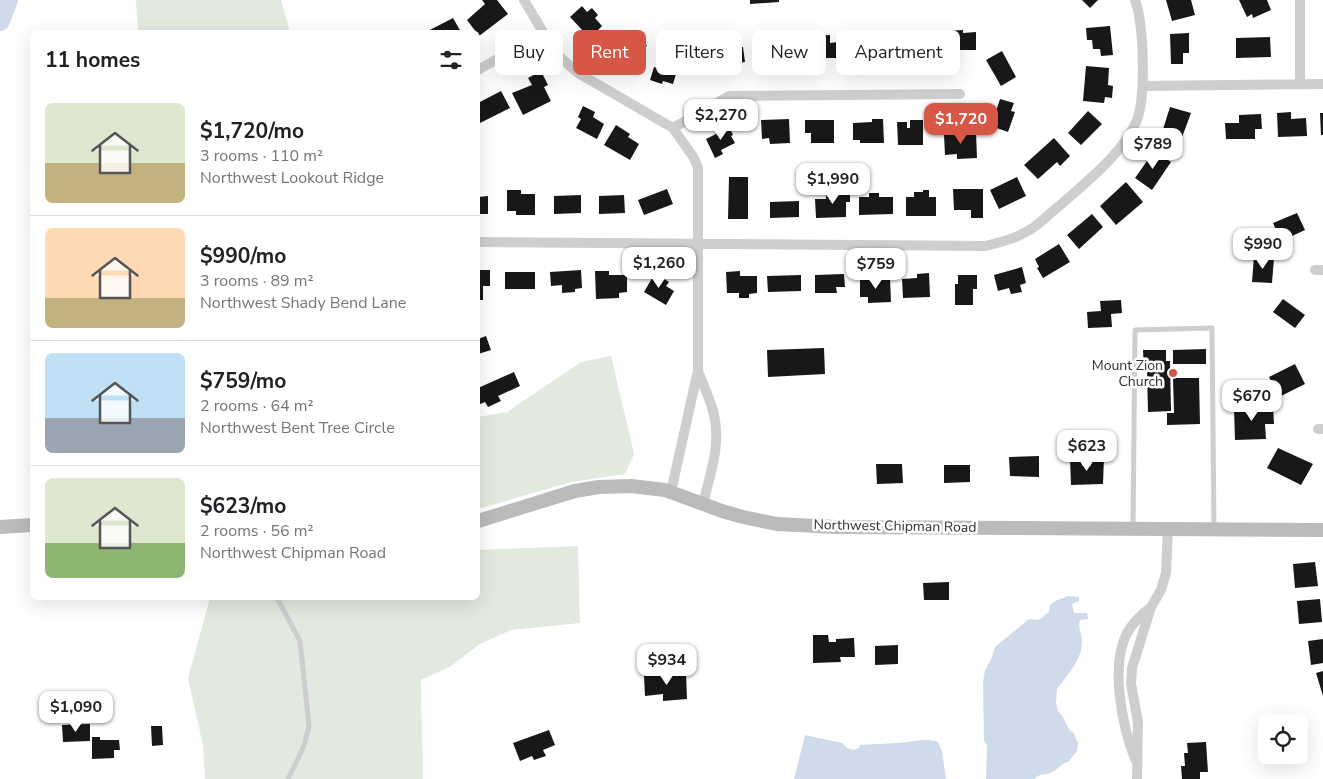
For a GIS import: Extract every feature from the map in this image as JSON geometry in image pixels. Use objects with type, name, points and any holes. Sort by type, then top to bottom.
[{"type":"main road","name":"Northwest Chipman Road","points":[[480,521],[575,492],[616,486],[646,487],[671,492],[722,512],[787,524],[836,527],[1323,530]]},
{"type":"main road","points":[[0,527],[30,525]]},
{"type":"street","points":[[524,0],[541,30]]},
{"type":"street","points":[[480,242],[985,246],[1011,240],[1032,228],[1070,197],[1119,150],[1131,134],[1141,110],[1143,86],[1141,28],[1135,0]]},
{"type":"street","points":[[1300,0],[1300,84]]},
{"type":"street","points":[[563,59],[578,73],[673,128],[694,158],[698,168],[698,370],[671,492]]},
{"type":"street","points":[[480,69],[495,60]]},
{"type":"street","points":[[1143,86],[1323,84]]},
{"type":"street","points":[[673,128],[729,96],[960,94]]},
{"type":"street","points":[[698,370],[714,413],[716,432],[715,455],[702,504]]},
{"type":"street","points":[[1137,779],[1138,722],[1131,684],[1132,668],[1151,607],[1161,590],[1166,573],[1168,529]]},
{"type":"street","points":[[1137,763],[1127,737],[1121,704],[1119,676],[1121,649],[1136,619],[1151,607]]},
{"type":"lane","points":[[1132,529],[1135,330],[1212,328],[1214,530]]},
{"type":"lane","points":[[278,600],[300,641],[309,726],[304,746],[288,779]]},
{"type":"shaded area","points":[[136,0],[281,0],[289,30],[138,30]]},
{"type":"shaded area","points":[[611,356],[634,454],[625,474],[571,482],[480,508],[480,417],[507,412],[581,362]]},
{"type":"shaded area","points":[[578,546],[580,623],[511,630],[480,644],[451,666],[421,680],[423,779],[205,779],[203,746],[188,678],[209,600],[480,600],[480,550]]},
{"type":"water","points":[[1068,596],[1079,597],[1079,601],[1072,604],[1074,613],[1087,613],[1088,619],[1080,620],[1082,644],[1079,656],[1073,668],[1057,689],[1056,703],[1058,711],[1074,734],[1078,743],[1077,751],[1068,762],[1056,770],[1035,779],[986,779],[987,745],[984,741],[983,683],[985,670],[991,660],[995,647],[1029,619],[1040,619],[1049,612],[1050,605]]},
{"type":"water","points":[[805,735],[842,743],[847,748],[854,750],[859,748],[860,745],[922,740],[938,742],[942,752],[946,779],[794,779]]},
{"type":"building","points":[[482,0],[497,0],[508,14],[480,35],[480,30],[474,30],[467,20],[485,4]]},
{"type":"building","points":[[750,0],[779,0],[779,2],[750,4]]},
{"type":"building","points":[[1082,0],[1098,0],[1090,8]]},
{"type":"building","points":[[1166,0],[1191,0],[1195,15],[1172,21]]},
{"type":"building","points":[[1239,0],[1267,0],[1271,10],[1253,18],[1252,14],[1247,17]]},
{"type":"building","points":[[582,6],[587,12],[592,8],[598,15],[595,18],[602,26],[598,30],[582,30],[570,17]]},
{"type":"building","points":[[453,18],[460,30],[430,30]]},
{"type":"building","points":[[1110,26],[1113,55],[1101,56],[1100,49],[1093,49],[1092,40],[1087,40],[1086,28]]},
{"type":"building","points":[[960,30],[963,30],[963,33],[976,32],[976,50],[960,50]]},
{"type":"building","points":[[1189,33],[1189,53],[1183,53],[1183,64],[1171,64],[1170,34]]},
{"type":"building","points":[[826,35],[830,35],[830,43],[836,42],[836,58],[826,58]]},
{"type":"building","points":[[1270,37],[1271,57],[1236,58],[1236,38]]},
{"type":"building","points":[[742,47],[743,47],[745,62],[742,62]]},
{"type":"building","points":[[1002,51],[1016,77],[1001,86],[986,60]]},
{"type":"building","points":[[1086,66],[1109,68],[1108,85],[1113,86],[1112,98],[1105,97],[1104,103],[1083,101]]},
{"type":"building","points":[[654,67],[656,68],[656,75],[676,75],[673,84],[663,81],[662,84],[650,80]]},
{"type":"building","points":[[534,75],[543,75],[548,85],[544,87],[551,101],[523,115],[512,93],[532,85],[528,78]]},
{"type":"building","points":[[501,91],[510,108],[480,123],[480,102]]},
{"type":"building","points":[[1000,99],[1014,103],[1011,111],[1015,112],[1008,132],[991,126]]},
{"type":"building","points":[[583,106],[595,112],[593,117],[604,124],[597,139],[576,128],[581,119],[578,117]]},
{"type":"building","points":[[1170,107],[1191,113],[1178,148],[1159,142]]},
{"type":"building","points":[[1088,111],[1102,124],[1081,145],[1068,133]]},
{"type":"building","points":[[1291,112],[1291,119],[1306,118],[1307,136],[1278,137],[1277,113]]},
{"type":"building","points":[[1320,113],[1323,113],[1323,135],[1321,135]]},
{"type":"building","points":[[1261,114],[1262,129],[1255,129],[1255,139],[1226,139],[1225,123],[1239,123],[1239,115]]},
{"type":"building","points":[[789,119],[790,143],[770,144],[769,138],[762,139],[761,120]]},
{"type":"building","points":[[872,119],[883,119],[884,143],[860,143],[860,140],[853,140],[853,123],[872,122]]},
{"type":"building","points":[[805,120],[834,120],[834,143],[811,143],[811,133],[805,133]]},
{"type":"building","points":[[910,120],[923,120],[923,145],[898,145],[897,122],[907,122],[907,128],[910,128]]},
{"type":"building","points":[[728,124],[735,143],[721,150],[723,154],[715,158],[706,139],[718,133],[716,130]]},
{"type":"building","points":[[616,125],[630,134],[628,137],[639,144],[630,160],[604,145]]},
{"type":"building","points":[[976,132],[977,158],[957,159],[957,154],[945,155],[944,135]]},
{"type":"building","points":[[1054,138],[1070,156],[1060,166],[1057,162],[1038,179],[1024,165]]},
{"type":"building","points":[[1154,151],[1171,162],[1152,190],[1135,178]]},
{"type":"building","points":[[729,177],[748,177],[748,219],[728,219]]},
{"type":"building","points":[[1017,177],[1026,196],[999,209],[990,190]]},
{"type":"building","points":[[1126,182],[1143,202],[1116,225],[1100,206]]},
{"type":"building","points":[[667,189],[673,204],[644,215],[638,200]]},
{"type":"building","points":[[953,189],[983,189],[983,218],[971,218],[971,210],[954,210]]},
{"type":"building","points":[[507,190],[521,190],[521,194],[535,194],[535,215],[516,215],[516,211],[507,211]]},
{"type":"building","points":[[850,190],[850,202],[846,202],[846,217],[816,218],[815,199],[826,199],[826,191]]},
{"type":"building","points":[[923,190],[929,190],[929,197],[936,197],[936,216],[906,216],[906,197],[914,197],[914,192],[923,192]]},
{"type":"building","points":[[869,193],[879,193],[879,197],[893,197],[893,214],[859,215],[859,197],[869,197]]},
{"type":"building","points":[[581,195],[581,213],[554,214],[554,196]]},
{"type":"building","points":[[624,195],[625,213],[599,214],[599,196]]},
{"type":"building","points":[[488,196],[488,214],[480,214],[480,197]]},
{"type":"building","points":[[799,201],[799,217],[770,218],[770,202]]},
{"type":"building","points":[[1297,213],[1305,230],[1281,241],[1273,223]]},
{"type":"building","points":[[1092,214],[1103,227],[1079,249],[1067,235]]},
{"type":"building","points":[[1059,244],[1070,262],[1043,278],[1037,268],[1039,267],[1035,259]]},
{"type":"building","points":[[1254,256],[1274,258],[1272,283],[1252,282]]},
{"type":"building","points":[[1022,267],[1026,283],[1020,285],[1022,292],[1011,294],[1009,288],[998,291],[994,275]]},
{"type":"building","points":[[480,270],[490,270],[490,286],[483,286],[483,300],[480,300]]},
{"type":"building","points":[[581,270],[582,288],[575,289],[575,292],[562,293],[562,285],[551,286],[550,272]]},
{"type":"building","points":[[595,271],[609,271],[609,275],[627,275],[627,292],[619,293],[619,298],[596,299]]},
{"type":"building","points":[[740,271],[740,276],[757,276],[757,293],[749,294],[749,298],[739,298],[739,293],[727,293],[726,272]]},
{"type":"building","points":[[505,272],[535,272],[535,289],[505,289]]},
{"type":"building","points":[[655,273],[669,282],[666,286],[674,291],[666,305],[644,292]]},
{"type":"building","points":[[929,273],[930,297],[903,298],[902,279],[917,278],[917,274]]},
{"type":"building","points":[[844,274],[845,287],[836,287],[837,293],[815,293],[815,275]]},
{"type":"building","points":[[801,275],[801,291],[768,292],[767,276]]},
{"type":"building","points":[[958,275],[977,275],[977,289],[973,289],[973,305],[955,305],[955,284],[958,284]]},
{"type":"building","points":[[860,278],[890,278],[891,302],[868,303],[868,297],[860,297]]},
{"type":"building","points":[[1283,299],[1305,315],[1295,328],[1273,312]]},
{"type":"building","points":[[1121,300],[1122,313],[1111,314],[1112,327],[1088,328],[1087,312],[1101,311],[1100,301]]},
{"type":"building","points":[[486,336],[491,350],[480,353],[480,338]]},
{"type":"building","points":[[824,348],[825,374],[768,377],[767,350]]},
{"type":"building","points":[[1206,349],[1206,364],[1173,364],[1173,350]]},
{"type":"building","points":[[1143,350],[1166,350],[1166,361],[1170,361],[1171,411],[1148,412],[1147,371],[1144,371]]},
{"type":"building","points":[[1295,364],[1305,384],[1279,397],[1269,377]]},
{"type":"building","points":[[514,372],[520,386],[498,396],[501,401],[488,407],[485,402],[480,404],[480,387]]},
{"type":"building","points":[[1173,378],[1199,378],[1200,424],[1167,425],[1167,413],[1174,413]]},
{"type":"building","points":[[1273,406],[1274,424],[1265,424],[1266,439],[1235,440],[1234,408]]},
{"type":"building","points":[[1278,448],[1313,464],[1301,485],[1267,468]]},
{"type":"building","points":[[1039,456],[1039,477],[1010,476],[1009,457]]},
{"type":"building","points":[[1104,457],[1103,484],[1071,485],[1070,458],[1081,458],[1082,466],[1091,466],[1091,458]]},
{"type":"building","points":[[876,464],[902,464],[903,483],[877,484]]},
{"type":"building","points":[[944,465],[970,465],[970,482],[944,483]]},
{"type":"building","points":[[1315,562],[1318,586],[1295,588],[1293,564]]},
{"type":"building","points":[[949,582],[949,600],[924,600],[923,583]]},
{"type":"building","points":[[1320,599],[1322,622],[1299,624],[1297,601]]},
{"type":"building","points":[[813,635],[828,635],[829,642],[836,642],[836,639],[854,638],[855,657],[840,657],[841,662],[813,663]]},
{"type":"building","points":[[1323,639],[1323,663],[1311,665],[1308,641]]},
{"type":"building","points":[[898,645],[898,664],[875,665],[875,646]]},
{"type":"building","points":[[1323,671],[1323,696],[1316,673]]},
{"type":"building","points":[[686,673],[687,699],[663,701],[663,694],[645,696],[644,676]]},
{"type":"building","points":[[90,724],[90,741],[63,742],[62,725]]},
{"type":"building","points":[[151,726],[162,726],[163,745],[152,746]]},
{"type":"building","points":[[549,730],[555,745],[543,750],[546,756],[534,760],[532,756],[520,761],[513,743]]},
{"type":"building","points":[[92,737],[100,737],[100,740],[119,740],[120,750],[114,750],[114,758],[92,759]]},
{"type":"building","points":[[1206,742],[1208,772],[1200,772],[1200,779],[1182,779],[1181,766],[1185,766],[1184,753],[1188,753],[1187,743]]},
{"type":"waterway","points":[[0,21],[8,0]]},
{"type":"place","name":"Mount Zion Church","points":[[1173,373]]}]
